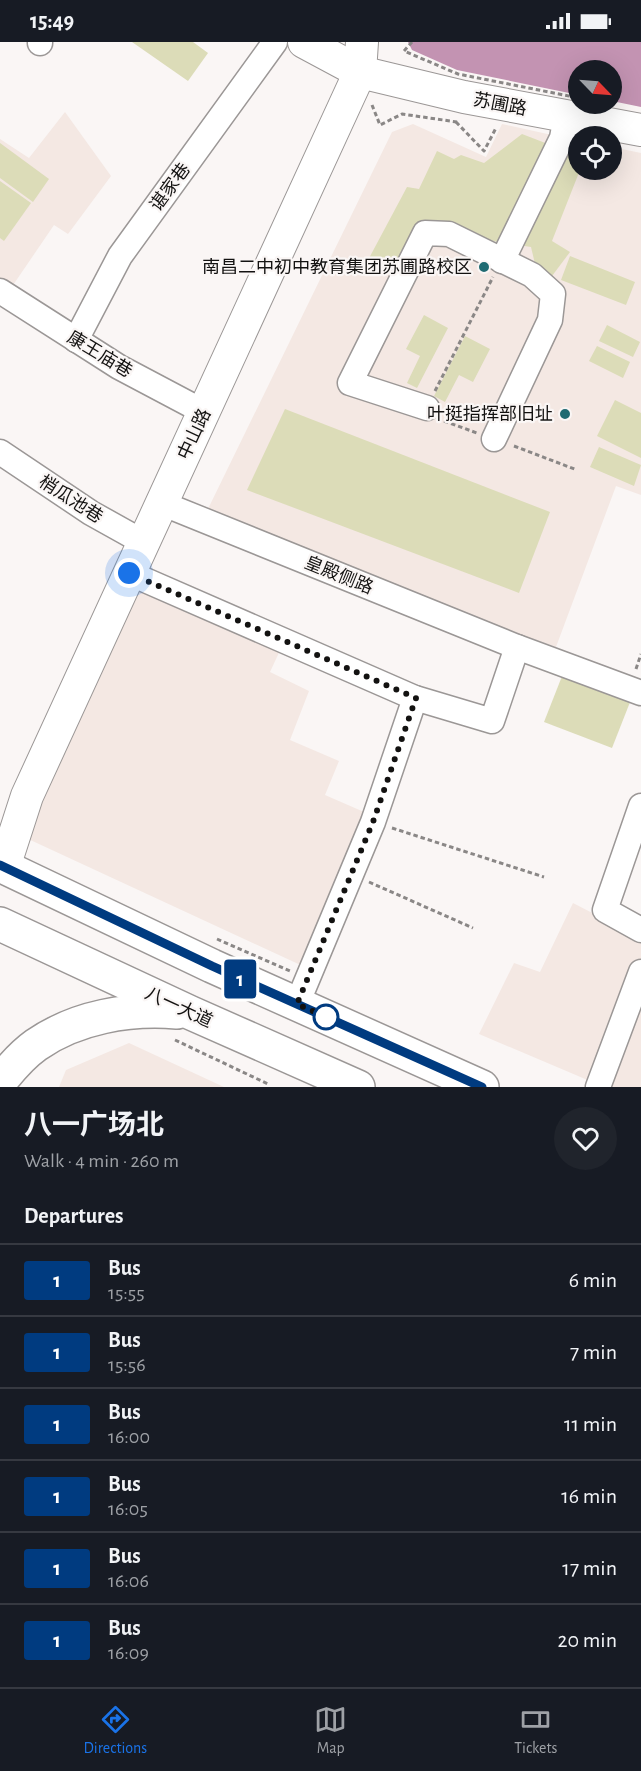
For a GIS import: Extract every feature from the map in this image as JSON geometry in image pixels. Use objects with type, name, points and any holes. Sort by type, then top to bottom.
[{"type":"highway","points":[[1,869],[482,1087]]},
{"type":"highway","name":"八一大道","points":[[0,924],[183,1026],[358,1087]]},
{"type":"highway","points":[[0,1082],[13,1066],[35,1046],[71,1026],[110,1014],[151,1010],[183,1026]]},
{"type":"main road","name":"苏圃路","points":[[304,42],[361,57],[464,97],[568,107]]},
{"type":"main road","name":"中山路","points":[[1,869],[17,824],[143,542],[204,412],[361,57]]},
{"type":"main road","name":"苏圃路","points":[[593,114],[641,130]]},
{"type":"street","name":"谌家巷","points":[[76,340],[120,256],[275,42]]},
{"type":"street","points":[[500,264],[562,138],[570,114]]},
{"type":"street","points":[[427,408],[350,383],[425,233],[449,234],[500,264],[532,275],[553,294],[550,320],[494,439]]},
{"type":"street","name":"康王庙巷","points":[[0,291],[119,367],[204,412]]},
{"type":"street","name":"梢瓜池巷","points":[[0,452],[90,513],[143,542]]},
{"type":"street","name":"皇殿侧路","points":[[161,503],[517,647],[641,693]]},
{"type":"street","points":[[129,573],[416,698],[492,721],[517,647]]},
{"type":"street","points":[[297,1004],[373,822],[416,698]]},
{"type":"street","points":[[641,806],[605,910],[641,930]]},
{"type":"street","points":[[598,1087],[641,972]]},
{"type":"path","points":[[412,42],[404,51],[458,74],[568,106]]},
{"type":"path","points":[[456,122],[484,151],[496,128]]},
{"type":"path","points":[[427,408],[500,264]]},
{"type":"path","points":[[373,822],[544,877]]},
{"type":"path","points":[[351,874],[472,928]]},
{"type":"path","points":[[210,936],[290,971]]},
{"type":"path","points":[[183,1026],[268,1084]]},
{"type":"shaded area","points":[[408,42],[641,42],[641,107],[622,103],[622,60],[568,60],[568,93],[457,70],[412,50]]},
{"type":"shaded area","points":[[65,112],[111,176],[68,234],[54,225],[9,291],[0,285],[0,139],[29,158]]},
{"type":"shaded area","points":[[413,124],[486,157],[502,124],[568,139],[568,180],[622,180],[622,149],[641,153],[641,495],[616,486],[556,647],[413,597],[206,513],[392,132]]},
{"type":"shaded area","points":[[141,582],[283,644],[270,672],[309,691],[290,740],[339,761],[325,795],[371,815],[307,968],[26,838]]},
{"type":"shaded area","points":[[573,903],[635,935],[641,919],[641,1087],[604,1087],[479,1034],[514,963],[540,972]]},
{"type":"shaded area","points":[[129,1043],[224,1087],[59,1087],[66,1070]]},
{"type":"green space","points":[[132,42],[193,42],[208,53],[188,81]]},
{"type":"green space","points":[[522,134],[568,152],[568,180],[576,180],[552,241],[570,252],[549,280],[536,268],[531,247],[453,231],[422,229],[397,276],[367,262],[407,187],[419,189],[437,151],[454,159],[461,155],[484,163]]},
{"type":"green space","points":[[0,143],[49,179],[33,202],[0,178]]},
{"type":"green space","points":[[0,181],[31,203],[4,241],[0,238]]},
{"type":"green space","points":[[570,256],[635,282],[626,305],[561,280]]},
{"type":"green space","points":[[424,315],[448,328],[417,388],[407,383],[420,356],[406,349]]},
{"type":"green space","points":[[607,325],[640,342],[633,357],[599,341]]},
{"type":"green space","points":[[465,336],[490,349],[473,382],[459,375],[445,402],[434,396]]},
{"type":"green space","points":[[597,346],[630,362],[623,378],[589,361]]},
{"type":"green space","points":[[615,400],[641,413],[641,458],[597,436]]},
{"type":"green space","points":[[285,409],[550,512],[519,593],[247,490]]},
{"type":"green space","points":[[599,447],[641,465],[634,486],[590,467]]},
{"type":"green space","points":[[566,666],[634,692],[612,748],[544,722]]},
{"type":"bus line","name":"1","points":[[0,865],[212,966],[482,1087]]},
{"type":"place","name":"南昌二中初中教育集团苏圃路校区","points":[[484,267]]},
{"type":"place","name":"叶挺指挥部旧址","points":[[565,414]]},
{"type":"route","points":[[129,573],[416,698],[373,822],[297,1004],[326,1017]]}]
